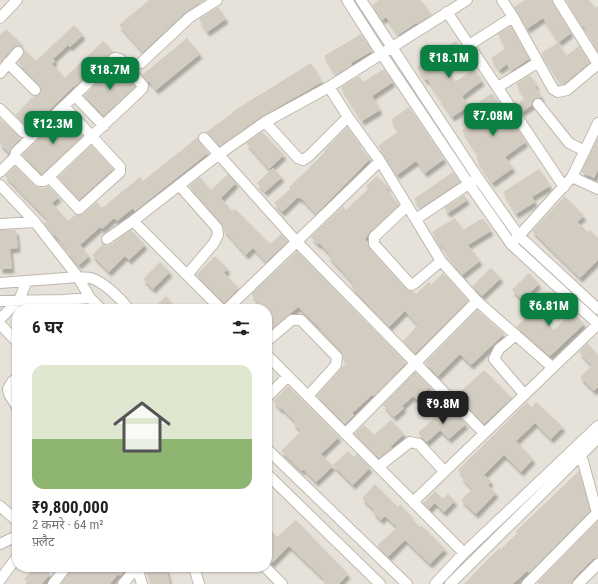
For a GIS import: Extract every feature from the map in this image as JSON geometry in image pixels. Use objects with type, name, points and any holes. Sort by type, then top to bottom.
[{"type":"street","points":[[0,18],[17,0]]},
{"type":"street","points":[[141,63],[190,18],[217,0]]},
{"type":"street","points":[[347,0],[469,184],[511,244],[598,324],[413,502]]},
{"type":"street","points":[[361,0],[478,178],[519,236],[598,309]]},
{"type":"street","points":[[107,239],[133,221],[218,155],[265,122],[329,87],[467,0]]},
{"type":"street","points":[[502,0],[513,17],[537,63],[553,89],[558,92],[567,90],[598,64],[558,0]]},
{"type":"street","points":[[447,12],[564,187]]},
{"type":"street","points":[[469,45],[513,17]]},
{"type":"street","points":[[0,73],[18,52]]},
{"type":"street","points":[[0,172],[15,157],[16,152],[113,59],[120,59],[144,88],[44,181],[39,182],[15,157]]},
{"type":"street","points":[[8,63],[35,90]]},
{"type":"street","points":[[498,87],[537,63]]},
{"type":"street","points":[[329,87],[348,117],[380,161],[441,261],[476,301],[552,367]]},
{"type":"street","points":[[75,96],[104,126]]},
{"type":"street","points":[[538,104],[568,143],[585,151]]},
{"type":"street","points":[[49,177],[78,209],[120,172],[120,167],[64,106]]},
{"type":"street","points":[[0,109],[23,132]]},
{"type":"street","points":[[265,122],[298,158],[303,160],[309,156],[348,117]]},
{"type":"street","points":[[511,244],[572,177],[598,123]]},
{"type":"street","points":[[204,138],[296,241],[484,433]]},
{"type":"street","points":[[232,304],[380,161]]},
{"type":"street","points":[[572,177],[598,189]]},
{"type":"street","points":[[416,219],[478,178]]},
{"type":"street","points":[[0,185],[35,222],[78,277],[90,298],[96,304]]},
{"type":"street","points":[[179,185],[216,228],[218,235],[214,243],[187,275]]},
{"type":"street","points":[[407,206],[374,237],[374,244],[411,285],[441,261]]},
{"type":"street","points":[[133,221],[216,304]]},
{"type":"street","points":[[0,224],[35,222]]},
{"type":"street","points":[[0,283],[78,277],[91,278],[104,286],[125,304]]},
{"type":"street","points":[[16,304],[20,300],[27,281]]},
{"type":"street","points":[[0,301],[90,298]]},
{"type":"street","points":[[63,300],[66,304]]},
{"type":"street","points":[[345,434],[476,301]]},
{"type":"street","points":[[0,319],[12,308]]},
{"type":"street","points":[[272,337],[292,320],[300,320],[337,357],[336,365],[308,396]]},
{"type":"street","points":[[0,324],[12,337]]},
{"type":"street","points":[[516,335],[498,348],[494,359],[524,394]]},
{"type":"street","points":[[272,360],[464,553]]},
{"type":"street","points":[[272,392],[288,376]]},
{"type":"street","points":[[12,382],[8,389],[12,399]]},
{"type":"street","points":[[435,584],[464,553],[598,426]]},
{"type":"street","points":[[450,584],[598,438]]},
{"type":"street","points":[[378,467],[410,442],[418,444],[444,471]]},
{"type":"street","points":[[530,583],[598,514],[581,454]]},
{"type":"street","points":[[272,457],[407,584]]},
{"type":"street","points":[[272,479],[380,584]]},
{"type":"street","points":[[0,506],[12,517]]},
{"type":"street","points":[[0,544],[12,538]]},
{"type":"street","points":[[5,584],[0,580],[12,564]]},
{"type":"street","points":[[578,584],[598,564]]},
{"type":"street","points":[[53,584],[62,572]]},
{"type":"street","points":[[123,584],[133,572]]},
{"type":"street","points":[[138,572],[142,584]]},
{"type":"street","points":[[195,572],[199,584]]},
{"type":"street","points":[[270,572],[282,584]]},
{"type":"shaded area","points":[[0,0],[598,0],[598,584],[0,584]]},
{"type":"building","points":[[149,0],[205,0],[186,12],[143,52],[119,25]]},
{"type":"building","points":[[379,0],[421,0],[431,15],[398,35],[386,17],[382,20],[372,5]]},
{"type":"building","points":[[525,0],[552,0],[571,33],[559,42],[543,18],[527,29],[514,7]]},
{"type":"building","points":[[566,0],[589,0],[595,8],[598,6],[598,52],[590,39],[592,38],[583,25],[582,26]]},
{"type":"building","points":[[218,7],[226,19],[207,32],[199,19]]},
{"type":"building","points":[[74,25],[83,35],[70,47],[68,45],[53,59],[55,61],[52,64],[65,78],[103,41],[113,51],[74,86],[29,130],[15,115],[34,96],[39,95],[41,89],[18,62],[24,54],[23,48],[36,61]]},
{"type":"building","points":[[511,26],[529,59],[511,71],[507,64],[499,70],[491,58],[506,48],[498,34]]},
{"type":"building","points":[[6,29],[20,42],[19,44],[22,47],[16,46],[13,48],[0,63],[0,35]]},
{"type":"building","points":[[361,34],[372,51],[351,63],[352,65],[336,75],[324,56]]},
{"type":"building","points":[[187,38],[200,54],[156,90],[142,75]]},
{"type":"building","points":[[456,41],[465,54],[445,67],[455,82],[474,69],[482,81],[462,96],[469,106],[452,117],[427,79],[425,80],[417,67]]},
{"type":"building","points":[[558,43],[566,56],[579,46],[589,63],[562,85],[541,53]]},
{"type":"building","points":[[311,63],[322,82],[261,117],[220,146],[206,132],[233,113],[232,112]]},
{"type":"building","points":[[116,65],[135,87],[104,116],[84,96]]},
{"type":"building","points":[[384,69],[393,82],[372,96],[380,110],[362,121],[341,87],[359,76],[363,82]]},
{"type":"building","points":[[530,75],[537,86],[535,87],[542,97],[534,99],[532,101],[532,105],[522,112],[517,105],[525,98],[516,84]]},
{"type":"building","points":[[492,93],[526,142],[505,157],[513,168],[492,183],[476,158],[479,156],[462,130],[479,119],[471,108]]},
{"type":"building","points":[[409,107],[444,159],[425,173],[416,161],[397,175],[378,146],[399,131],[391,120]]},
{"type":"building","points":[[64,115],[83,136],[42,174],[22,155]]},
{"type":"building","points":[[0,119],[21,138],[12,147],[9,153],[0,144]]},
{"type":"building","points":[[347,127],[358,142],[357,143],[370,159],[316,214],[302,199],[298,197],[282,212],[274,203],[290,189],[289,187],[325,152],[324,151]]},
{"type":"building","points":[[262,132],[284,155],[269,169],[246,143]]},
{"type":"building","points":[[198,137],[199,142],[208,153],[135,211],[133,208],[117,221],[114,218],[102,229],[100,227],[80,245],[89,256],[79,265],[44,223],[48,220],[5,176],[15,166],[36,187],[44,188],[48,186],[59,197],[52,203],[68,221],[76,214],[83,214],[97,202],[102,208],[140,177],[143,181]]},
{"type":"building","points":[[598,138],[598,170],[594,178],[581,172]]},
{"type":"building","points":[[91,145],[113,169],[79,200],[58,177]]},
{"type":"building","points":[[273,168],[282,177],[265,192],[257,183]]},
{"type":"building","points":[[539,169],[550,186],[532,197],[535,202],[516,214],[503,192]]},
{"type":"building","points":[[453,172],[460,182],[421,208],[414,199]]},
{"type":"building","points":[[228,174],[236,183],[221,198],[232,211],[235,209],[270,244],[281,234],[288,241],[266,262],[253,248],[246,255],[224,230],[222,224],[189,186],[200,177],[211,190]]},
{"type":"building","points":[[377,176],[388,187],[386,189],[399,205],[368,234],[365,240],[368,242],[369,248],[409,291],[413,291],[416,294],[429,282],[431,285],[443,273],[468,301],[415,354],[403,341],[418,325],[405,311],[389,327],[351,287],[354,284],[328,256],[330,254],[319,243],[318,245],[311,237],[343,206],[346,210],[368,189],[366,186]]},
{"type":"building","points":[[464,195],[467,200],[448,213],[444,208]]},
{"type":"building","points":[[565,196],[584,216],[577,222],[588,232],[590,230],[598,238],[598,260],[580,278],[532,231]]},
{"type":"building","points":[[455,218],[463,230],[483,218],[491,231],[468,245],[480,261],[462,275],[453,265],[454,264],[432,232]]},
{"type":"building","points":[[0,230],[16,230],[18,248],[10,249],[12,269],[0,269]]},
{"type":"building","points":[[131,230],[145,245],[129,260],[125,256],[109,272],[92,255],[103,244],[106,246],[112,244]]},
{"type":"building","points":[[297,251],[406,363],[374,396],[372,395],[352,413],[354,415],[345,424],[317,396],[347,362],[343,358],[342,353],[319,327],[298,307],[272,329],[272,304],[260,304],[251,294]]},
{"type":"building","points":[[215,256],[228,269],[224,273],[239,288],[224,303],[196,275]]},
{"type":"building","points":[[160,262],[170,272],[153,289],[143,279]]},
{"type":"building","points":[[491,268],[501,278],[482,296],[472,286]]},
{"type":"building","points":[[529,273],[539,284],[522,300],[512,290]]},
{"type":"building","points":[[550,293],[560,303],[544,320],[554,330],[573,312],[584,324],[550,356],[516,327]]},
{"type":"building","points":[[166,296],[173,304],[158,304]]},
{"type":"building","points":[[477,310],[504,334],[471,365],[460,354],[438,376],[425,363]]},
{"type":"building","points":[[587,343],[598,355],[598,387],[594,391],[580,377],[592,366],[579,352]]},
{"type":"building","points":[[484,370],[512,398],[484,424],[456,396]]},
{"type":"building","points":[[415,372],[430,387],[417,400],[413,396],[402,406],[404,408],[394,417],[383,405]]},
{"type":"building","points":[[288,386],[339,437],[321,454],[333,466],[316,482],[281,451],[301,431],[293,423],[295,421],[281,408],[280,409],[273,401]]},
{"type":"building","points":[[527,402],[532,407],[536,402],[563,427],[551,439],[535,423],[516,441],[533,459],[521,472],[504,455],[484,475],[491,481],[488,485],[496,493],[476,514],[461,500],[472,489],[461,477],[463,475],[458,470]]},
{"type":"building","points":[[448,405],[466,424],[449,439],[440,430],[427,442],[418,433]]},
{"type":"building","points":[[391,420],[404,434],[390,447],[392,448],[379,458],[354,434],[364,425],[374,435]]},
{"type":"building","points":[[348,451],[354,457],[357,454],[370,468],[353,485],[333,465]]},
{"type":"building","points":[[579,471],[590,511],[529,573],[527,571],[513,584],[464,584],[493,554],[500,548],[501,549],[517,533],[516,531]]},
{"type":"building","points":[[375,484],[398,507],[400,504],[420,527],[422,526],[445,549],[430,564],[405,540],[388,557],[377,546],[397,527],[385,516],[381,520],[373,512],[374,510],[362,498]]},
{"type":"building","points":[[435,491],[443,499],[448,494],[455,501],[444,512],[435,503],[429,509],[423,503]]},
{"type":"building","points":[[296,520],[348,574],[339,584],[327,584],[323,580],[324,579],[289,546],[272,563],[272,532],[277,537]]},
{"type":"building","points":[[598,521],[598,558],[593,559],[573,579],[572,584],[539,584],[538,582]]},
{"type":"building","points":[[30,572],[48,572],[50,574],[42,584],[30,584],[24,579]]},
{"type":"building","points":[[69,572],[124,572],[120,576],[118,574],[110,584],[61,584]]},
{"type":"building","points":[[147,572],[167,572],[170,584],[151,584]]}]
